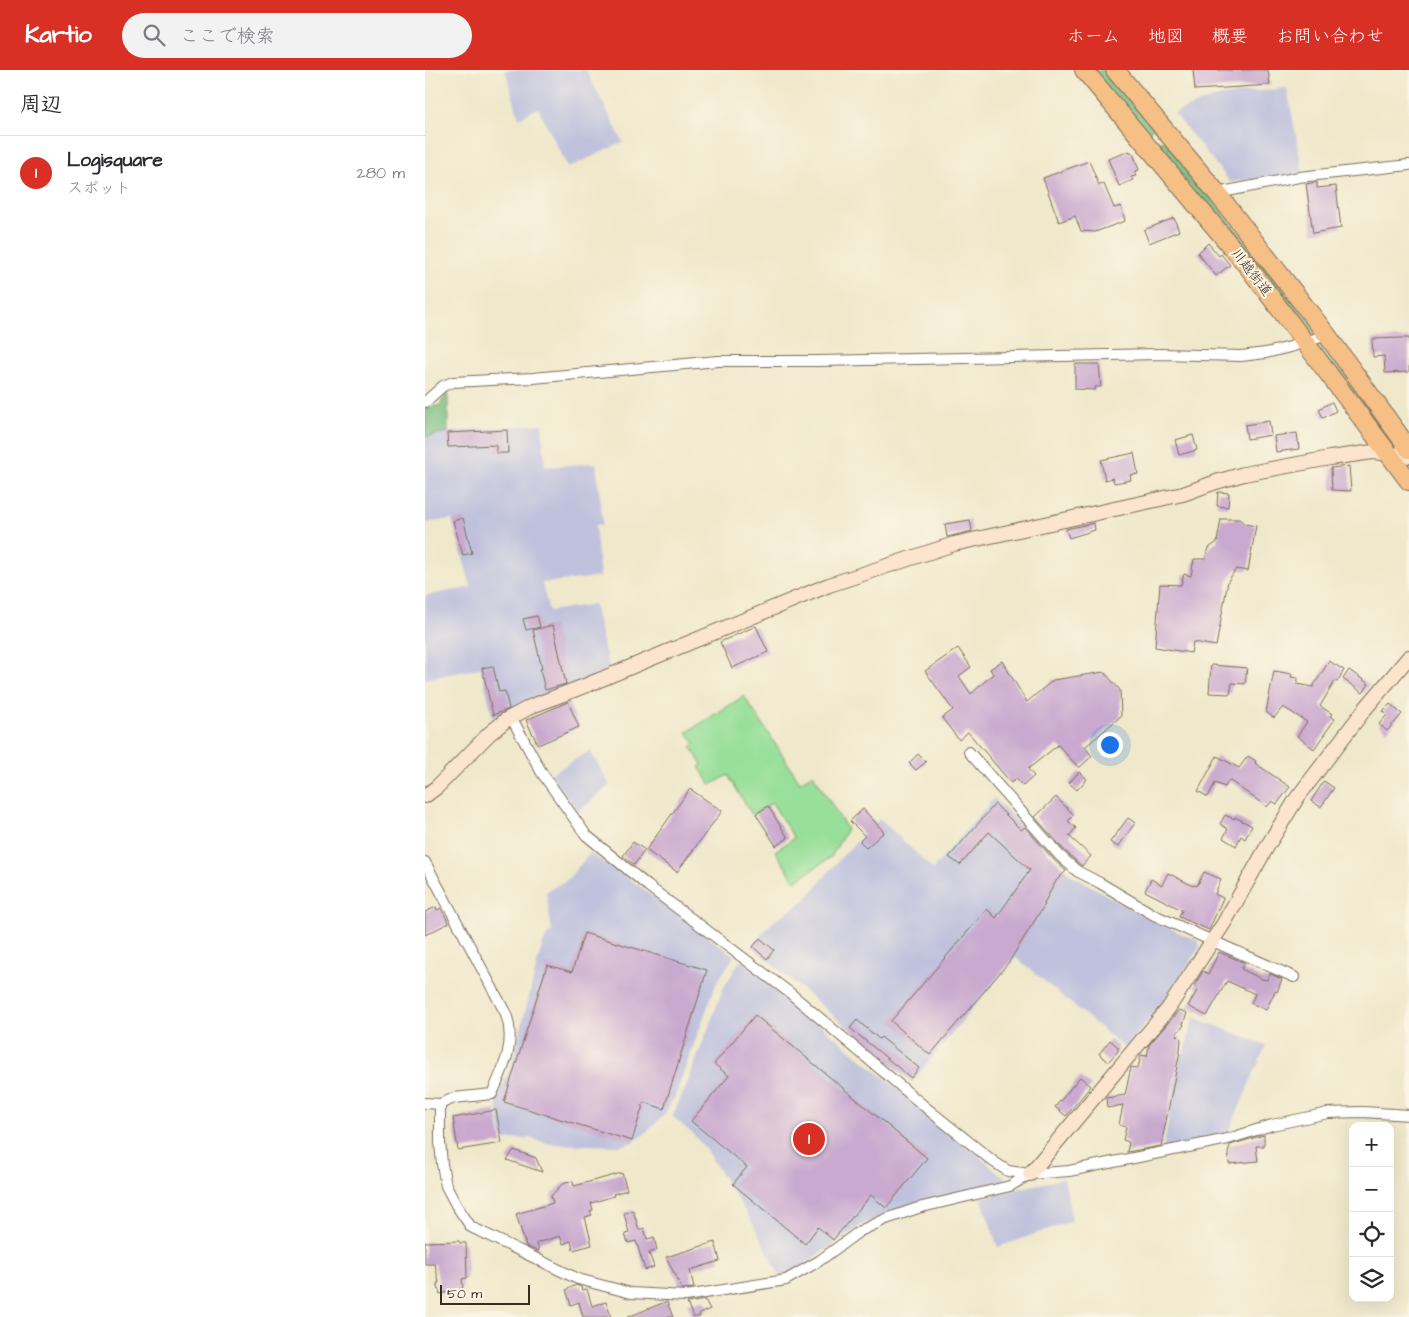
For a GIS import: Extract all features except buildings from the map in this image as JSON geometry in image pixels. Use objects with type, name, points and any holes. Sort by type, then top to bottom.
[{"type":"highway","name":"川越街道","points":[[1084,70],[1249,268],[1409,481]]},
{"type":"highway","name":"川越街道","points":[[1115,70],[1217,193],[1327,335],[1409,449]]},
{"type":"highway","points":[[1147,144],[1165,129]]},
{"type":"street","points":[[1217,193],[1299,177],[1409,165]]},
{"type":"street","points":[[425,402],[443,386],[453,382],[533,378],[719,361],[829,361],[1160,354],[1241,356],[1267,352],[1327,335]]},
{"type":"street","points":[[425,796],[437,787],[489,734],[532,706],[829,585],[954,544],[1183,494],[1244,474],[1373,452],[1409,456]]},
{"type":"street","points":[[440,1104],[440,1142],[446,1186],[471,1227],[578,1279],[631,1293],[686,1296],[786,1280],[819,1261],[860,1231],[886,1219],[918,1208],[1010,1186],[1031,1174],[1169,1009],[1213,941],[1297,798],[1365,709],[1409,656]]},
{"type":"street","points":[[511,718],[542,773],[585,835],[648,886],[790,993],[930,1111],[1008,1171],[1031,1174],[1069,1171],[1228,1139],[1273,1125],[1328,1112],[1363,1112],[1409,1116]]},
{"type":"street","points":[[969,752],[1077,872],[1100,883],[1153,915],[1294,978]]},
{"type":"street","points":[[425,862],[506,1014],[511,1032],[509,1054],[492,1094],[454,1098],[440,1104],[425,1103]]},
{"type":"shaded area","points":[[505,70],[586,70],[623,142],[568,168],[538,108],[519,118]]},
{"type":"shaded area","points":[[1287,88],[1303,173],[1230,182],[1174,113],[1212,98]]},
{"type":"shaded area","points":[[542,424],[545,467],[596,463],[603,524],[595,525],[600,577],[542,583],[549,611],[594,604],[609,669],[494,723],[481,668],[425,679],[425,596],[471,587],[452,519],[425,523],[425,437],[448,432]]},
{"type":"shaded area","points":[[590,751],[610,785],[578,812],[550,774]]},
{"type":"shaded area","points":[[994,798],[1070,874],[1149,919],[1198,941],[1200,947],[1165,1000],[1125,1048],[1015,957],[912,1082],[751,946],[775,920],[805,900],[843,855],[880,819],[933,869]]},
{"type":"shaded area","points":[[590,853],[628,878],[734,956],[716,984],[675,1096],[665,1114],[648,1131],[634,1142],[619,1146],[550,1144],[529,1138],[503,1140],[496,1099],[511,1068],[541,949],[547,935],[552,932],[546,892],[568,879]]},
{"type":"shaded area","points":[[741,959],[1005,1178],[1004,1184],[863,1224],[796,1270],[781,1278],[752,1222],[704,1147],[693,1134],[672,1116],[686,1087],[723,989]]},
{"type":"shaded area","points":[[1193,1017],[1266,1045],[1227,1136],[1163,1149],[1181,1053],[1185,1053]]},
{"type":"shaded area","points":[[1064,1178],[1072,1221],[998,1247],[981,1198]]},
{"type":"green space","points":[[1091,70],[1109,70],[1154,126],[1152,129],[1143,132]]},
{"type":"green space","points":[[1165,140],[1316,329],[1315,335],[1309,336],[1158,146],[1160,141]]},
{"type":"green space","points":[[1323,341],[1379,424],[1376,425],[1317,347],[1319,342]]},
{"type":"green space","points":[[448,390],[448,432],[425,437],[425,408],[440,405]]},
{"type":"green space","points":[[744,696],[800,782],[813,774],[847,829],[831,857],[795,881],[775,851],[794,838],[772,803],[752,815],[728,775],[711,785],[699,767],[702,765],[691,747],[695,744],[687,732]]},
{"type":"place","name":"Logisquare","points":[[809,1139]]}]
